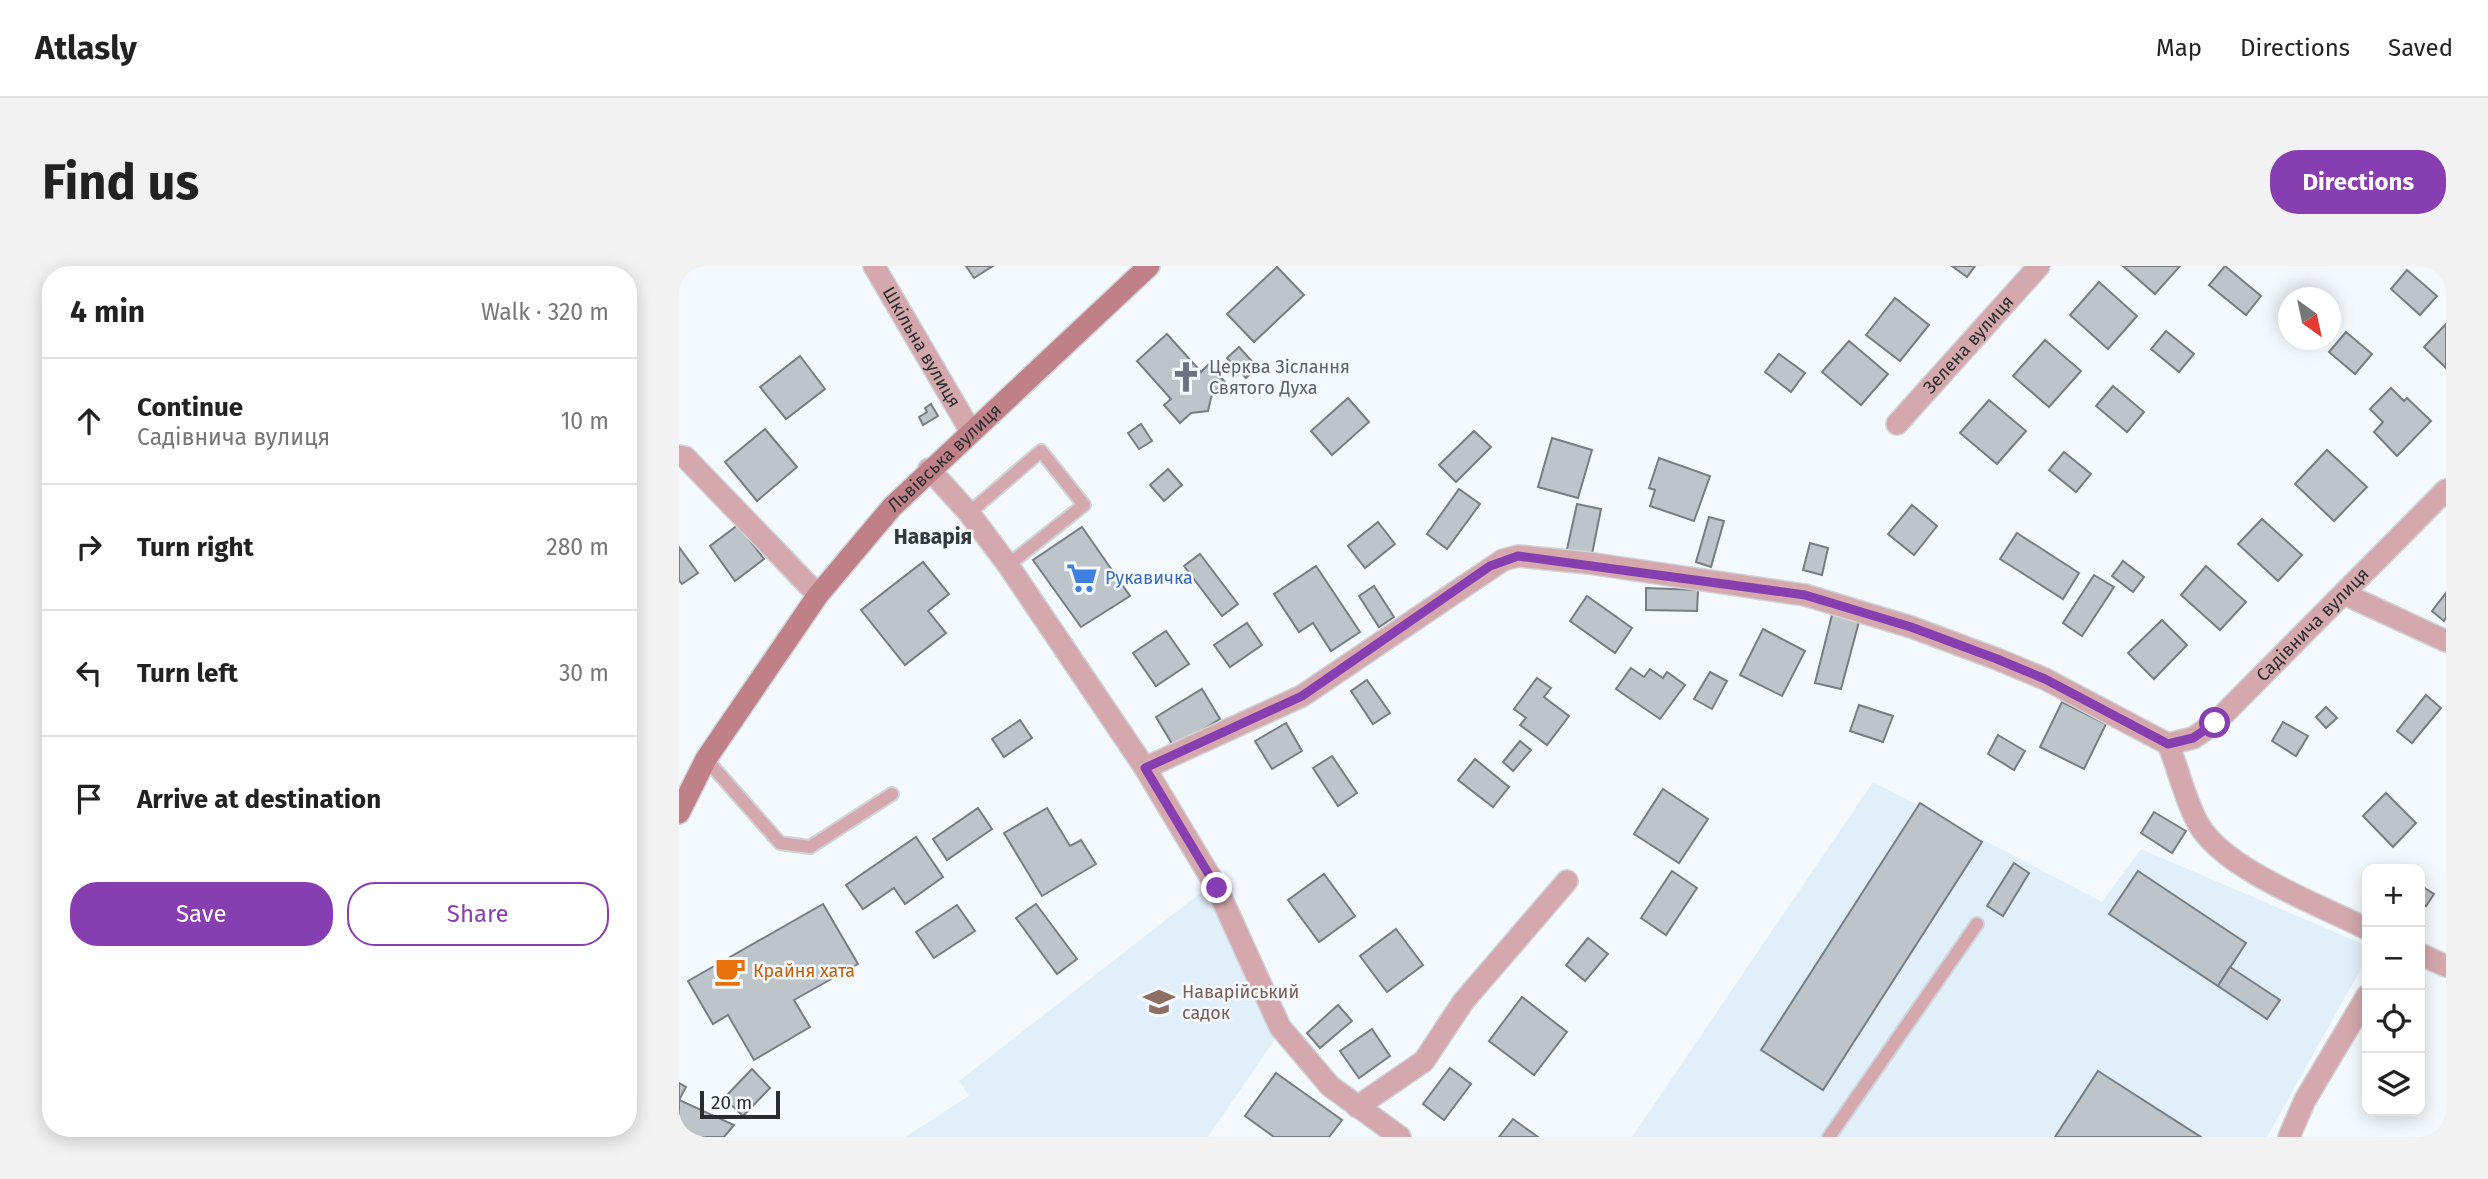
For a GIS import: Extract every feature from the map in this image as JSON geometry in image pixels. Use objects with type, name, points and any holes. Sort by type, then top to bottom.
[{"type":"main road","name":"Львівська вулиця","points":[[679,813],[706,759],[818,595],[892,507],[970,430],[1149,266]]},
{"type":"street","name":"Шкільна вулиця","points":[[874,266],[970,430]]},
{"type":"street","name":"Зелена вулиця","points":[[1897,424],[2039,266]]},
{"type":"street","points":[[679,456],[685,457],[818,595]]},
{"type":"street","points":[[929,469],[969,513],[1008,565],[1145,768],[1217,888],[1280,1027],[1330,1086],[1400,1137]]},
{"type":"street","name":"Садівнича вулиця","points":[[2168,744],[2193,738],[2215,723],[2446,490]]},
{"type":"street","points":[[1145,768],[1302,696],[1490,566],[1518,556],[1805,595],[1911,627],[2045,679],[2168,744],[2198,823],[2217,849],[2275,883],[2363,927]]},
{"type":"street","points":[[2344,594],[2446,641]]},
{"type":"street","points":[[1357,1107],[1425,1060],[1463,1002],[1567,881]]},
{"type":"street","points":[[2425,956],[2446,966]]},
{"type":"street","points":[[2289,1137],[2305,1100],[2362,1004]]},
{"type":"lane","points":[[969,513],[1041,451],[1084,505],[1008,565]]},
{"type":"lane","points":[[706,759],[780,843],[810,847],[893,794]]},
{"type":"lane","points":[[1829,1137],[1977,924]]},
{"type":"shaded area","points":[[1873,782],[2102,902],[2141,849],[2362,944],[2362,967],[2267,1137],[1632,1137]]},
{"type":"shaded area","name":"Наварійський садок","points":[[1208,887],[1239,965],[1275,1039],[1208,1137],[905,1137],[969,1096],[959,1081]]},
{"type":"building","points":[[966,266],[993,266],[974,278]]},
{"type":"building","points":[[1952,266],[1975,266],[1967,277]]},
{"type":"building","points":[[2123,266],[2180,266],[2155,294]]},
{"type":"building","points":[[2225,266],[2261,296],[2246,315],[2209,285]]},
{"type":"building","points":[[1277,267],[1304,295],[1254,342],[1227,314]]},
{"type":"building","points":[[2407,270],[2437,296],[2420,315],[2391,289]]},
{"type":"building","points":[[2099,282],[2137,316],[2108,349],[2070,315]]},
{"type":"building","points":[[1895,298],[1929,325],[1900,361],[1866,335]]},
{"type":"building","points":[[2446,324],[2446,368],[2424,347]]},
{"type":"building","points":[[2166,331],[2194,354],[2179,372],[2151,349]]},
{"type":"building","points":[[2346,332],[2372,354],[2355,374],[2329,352],[2341,350],[2341,338]]},
{"type":"building","name":"Церква Зіслання Святого Духа","points":[[1167,334],[1201,372],[1209,364],[1225,382],[1212,394],[1208,411],[1191,413],[1180,423],[1164,405],[1171,399],[1137,361]]},
{"type":"building","points":[[2045,340],[2081,371],[2049,407],[2013,376]]},
{"type":"building","points":[[1849,341],[1888,374],[1861,405],[1822,372]]},
{"type":"building","points":[[1239,347],[1257,367],[1246,378],[1227,358]]},
{"type":"building","points":[[1779,354],[1805,373],[1791,392],[1765,372]]},
{"type":"building","points":[[800,356],[825,389],[786,419],[760,387]]},
{"type":"building","points":[[2113,386],[2144,412],[2127,432],[2096,406]]},
{"type":"building","points":[[2391,388],[2404,401],[2407,398],[2431,421],[2397,456],[2374,432],[2383,422],[2370,409]]},
{"type":"building","points":[[1348,398],[1369,422],[1332,455],[1311,431]]},
{"type":"building","points":[[1989,400],[2026,431],[1997,464],[1960,433]]},
{"type":"building","points":[[931,404],[938,416],[923,425],[919,417],[927,412],[925,408]]},
{"type":"building","points":[[1141,424],[1152,441],[1139,449],[1128,433]]},
{"type":"building","points":[[765,429],[797,467],[757,501],[725,462]]},
{"type":"building","points":[[1474,431],[1491,447],[1456,482],[1439,465]]},
{"type":"building","points":[[1552,438],[1592,450],[1578,498],[1538,487]]},
{"type":"building","points":[[2327,450],[2367,487],[2334,521],[2295,484]]},
{"type":"building","points":[[2064,452],[2091,474],[2076,492],[2049,470]]},
{"type":"building","points":[[1659,458],[1710,476],[1694,521],[1650,506],[1655,490],[1649,488]]},
{"type":"building","points":[[1168,469],[1182,485],[1164,501],[1150,485]]},
{"type":"building","points":[[1459,489],[1480,504],[1447,549],[1427,534]]},
{"type":"building","points":[[1577,504],[1601,509],[1591,559],[1566,554]]},
{"type":"building","points":[[1912,505],[1937,526],[1914,555],[1888,534]]},
{"type":"building","points":[[1709,517],[1724,521],[1711,567],[1696,562]]},
{"type":"building","points":[[2262,519],[2302,555],[2278,581],[2238,544]]},
{"type":"building","points":[[1378,522],[1395,544],[1365,568],[1348,546]]},
{"type":"building","points":[[738,525],[764,559],[735,581],[710,546]]},
{"type":"building","name":"Рукавичка","points":[[1082,527],[1130,596],[1081,627],[1033,560]]},
{"type":"building","points":[[2017,533],[2079,573],[2063,599],[2000,559]]},
{"type":"building","points":[[1810,543],[1828,548],[1822,575],[1803,570]]},
{"type":"building","points":[[679,547],[698,573],[682,584],[679,580]]},
{"type":"building","points":[[1200,554],[1238,604],[1222,616],[1184,566]]},
{"type":"building","points":[[2123,561],[2144,577],[2133,592],[2112,576]]},
{"type":"building","points":[[923,562],[949,594],[928,611],[946,633],[905,665],[861,610]]},
{"type":"building","points":[[1316,566],[1360,632],[1331,651],[1313,623],[1299,632],[1274,594]]},
{"type":"building","points":[[2206,566],[2246,602],[2220,630],[2181,595]]},
{"type":"building","points":[[2094,575],[2114,587],[2082,636],[2063,623]]},
{"type":"building","points":[[1374,586],[1394,617],[1379,627],[1359,596]]},
{"type":"building","points":[[1646,588],[1698,590],[1697,611],[1646,610]]},
{"type":"building","points":[[2446,593],[2446,618],[2444,621],[2432,611]]},
{"type":"building","points":[[1587,596],[1632,628],[1615,653],[1570,621]]},
{"type":"building","points":[[1833,611],[1860,618],[1841,689],[1815,683]]},
{"type":"building","points":[[2162,620],[2187,645],[2154,679],[2128,653]]},
{"type":"building","points":[[1247,623],[1262,645],[1230,667],[1214,645]]},
{"type":"building","points":[[1763,629],[1805,651],[1782,696],[1740,675]]},
{"type":"building","points":[[1166,631],[1189,664],[1156,686],[1133,653]]},
{"type":"building","points":[[1631,668],[1644,677],[1650,669],[1663,678],[1667,672],[1685,685],[1660,719],[1616,689]]},
{"type":"building","points":[[1710,672],[1727,681],[1712,709],[1694,699]]},
{"type":"building","points":[[1537,678],[1551,688],[1544,697],[1569,716],[1547,745],[1520,725],[1526,718],[1514,709]]},
{"type":"building","points":[[1367,680],[1390,713],[1373,724],[1351,691]]},
{"type":"building","points":[[1202,689],[1220,719],[1174,747],[1156,717]]},
{"type":"building","points":[[2426,695],[2441,708],[2412,743],[2397,731]]},
{"type":"building","points":[[2062,702],[2106,724],[2084,769],[2040,747]]},
{"type":"building","points":[[1859,705],[1893,716],[1883,742],[1850,731]]},
{"type":"building","points":[[2326,707],[2337,718],[2326,728],[2316,717]]},
{"type":"building","points":[[1020,720],[1032,738],[1004,757],[992,739]]},
{"type":"building","points":[[2283,722],[2308,736],[2296,756],[2272,741]]},
{"type":"building","points":[[1286,723],[1302,751],[1272,769],[1255,741]]},
{"type":"building","points":[[1998,735],[2025,751],[2014,770],[1988,754]]},
{"type":"building","points":[[1520,741],[1531,750],[1513,771],[1503,762]]},
{"type":"building","points":[[1332,756],[1357,793],[1338,806],[1313,768]]},
{"type":"building","points":[[1475,759],[1509,787],[1493,807],[1458,780]]},
{"type":"building","points":[[1663,789],[1708,819],[1679,863],[1634,834]]},
{"type":"building","points":[[2386,793],[2416,823],[2393,847],[2363,816]]},
{"type":"building","points":[[1920,803],[1982,842],[1823,1090],[1761,1050]]},
{"type":"building","points":[[978,808],[992,829],[947,860],[933,839]]},
{"type":"building","points":[[1047,808],[1070,846],[1081,840],[1096,864],[1042,896],[1004,833]]},
{"type":"building","points":[[2154,812],[2186,831],[2172,853],[2141,833]]},
{"type":"building","points":[[916,837],[943,877],[905,904],[894,888],[863,909],[846,885]]},
{"type":"building","points":[[2014,863],[2029,873],[2003,916],[1987,906]]},
{"type":"building","points":[[1672,871],[1697,888],[1666,935],[1641,918]]},
{"type":"building","points":[[2138,871],[2246,943],[2218,986],[2109,914]]},
{"type":"building","points":[[1324,874],[1355,916],[1319,942],[1288,900]]},
{"type":"building","points":[[2425,888],[2434,894],[2425,905]]},
{"type":"building","points":[[823,904],[858,964],[794,1000],[810,1027],[754,1060],[728,1015],[713,1024],[688,981]]},
{"type":"building","points":[[1036,904],[1077,959],[1057,974],[1016,918]]},
{"type":"building","points":[[957,905],[975,931],[934,958],[916,932]]},
{"type":"building","points":[[1396,929],[1423,965],[1387,992],[1360,956]]},
{"type":"building","points":[[1588,938],[1608,954],[1585,981],[1566,965]]},
{"type":"building","points":[[2230,967],[2280,1000],[2267,1019],[2218,986]]},
{"type":"building","points":[[1522,997],[1567,1032],[1534,1075],[1489,1041]]},
{"type":"building","points":[[1338,1005],[1352,1021],[1320,1048],[1307,1033]]},
{"type":"building","points":[[1372,1029],[1390,1056],[1359,1078],[1340,1051]]},
{"type":"building","points":[[1450,1068],[1471,1084],[1444,1120],[1423,1104]]},
{"type":"building","points":[[752,1069],[770,1088],[743,1116],[724,1098]]},
{"type":"building","points":[[2098,1071],[2201,1137],[2055,1137]]},
{"type":"building","points":[[1276,1073],[1342,1120],[1329,1137],[1274,1137],[1245,1116]]},
{"type":"building","points":[[679,1083],[686,1087],[679,1100]]},
{"type":"building","points":[[679,1100],[734,1125],[724,1137],[679,1137]]},
{"type":"building","points":[[1513,1119],[1538,1137],[1499,1137]]},
{"type":"place","name":"Церква Зіслання Святого Духа","points":[[1186,377]]},
{"type":"place","name":"Рукавичка","points":[[1082,578]]},
{"type":"place","name":"Крайня хата","points":[[730,971]]},
{"type":"place","name":"Наварійський садок","points":[[1159,1002]]},
{"type":"district","name":"Наварія","points":[[933,537]]},
{"type":"route","points":[[1217,888],[1145,768],[1302,696],[1490,566],[1518,556],[1588,563],[1805,595],[1911,627],[1997,659],[2045,679],[2168,744],[2193,738],[2215,723]]}]
